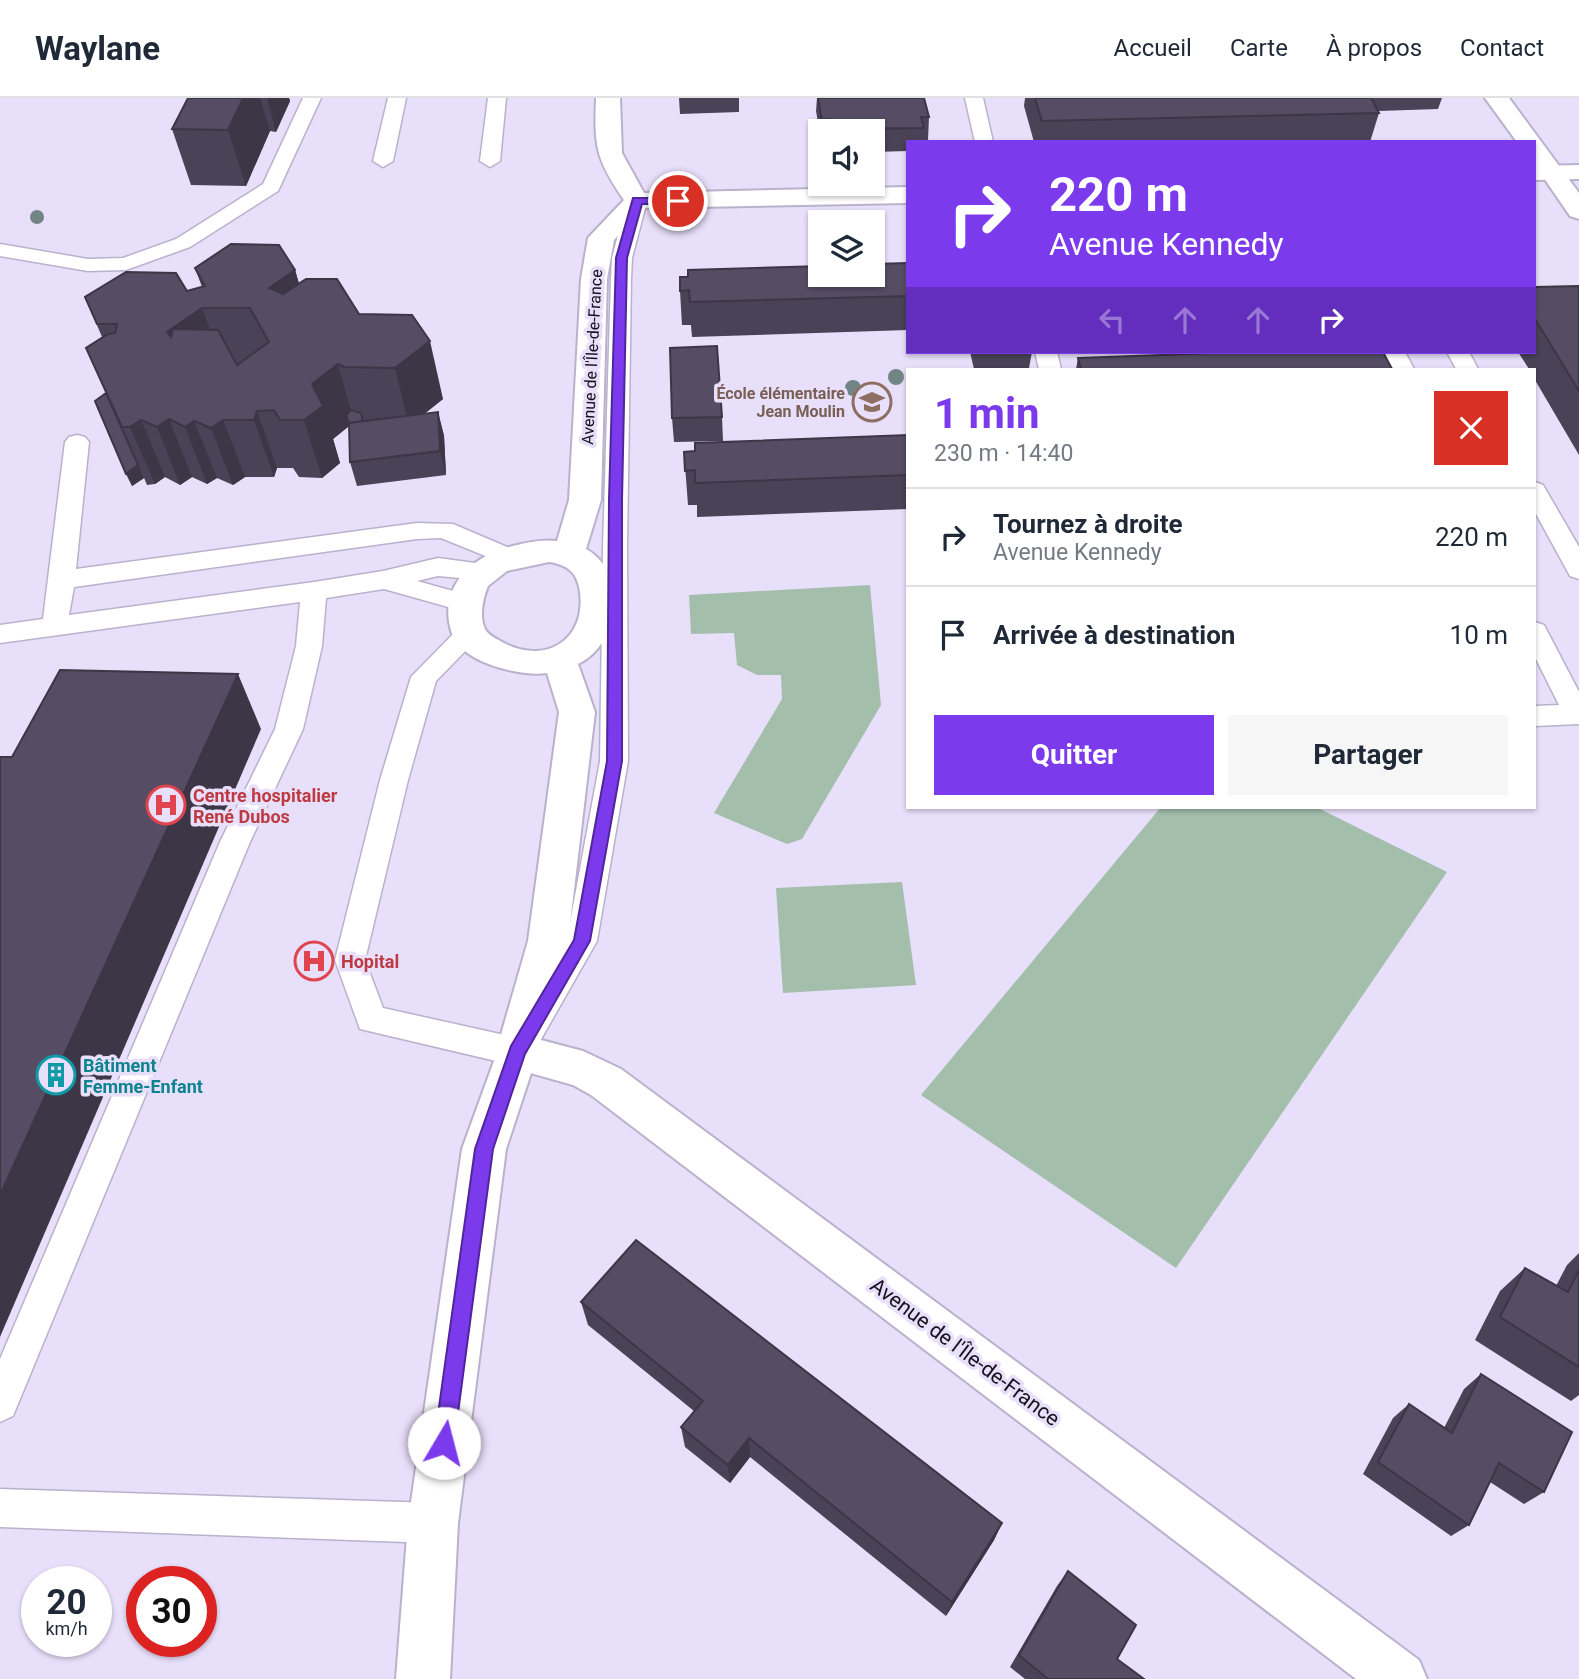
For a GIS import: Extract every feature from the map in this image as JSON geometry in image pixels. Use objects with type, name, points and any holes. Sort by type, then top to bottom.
[{"type":"street","points":[[608,98],[606,146],[609,162],[637,201],[906,195]]},
{"type":"street","points":[[1497,98],[1528,140]]},
{"type":"street","points":[[1536,151],[1544,173],[1579,211]]},
{"type":"street","points":[[1544,173],[1579,172]]},
{"type":"street","name":"Avenue de l'Île-de-France","points":[[574,540],[585,500],[594,279],[598,247],[601,238],[637,201]]},
{"type":"street","points":[[574,540],[580,559],[596,581],[596,611],[587,641],[559,658],[530,661],[491,653],[467,619],[472,581],[496,564],[548,551],[574,540]]},
{"type":"street","points":[[423,1679],[433,1523],[484,1149],[517,1052],[548,942],[577,712],[559,658]]},
{"type":"street","name":"Avenue de l'Île-de-France","points":[[517,1052],[583,1069],[606,1082],[1400,1679]]},
{"type":"lane","points":[[0,250],[88,265],[126,264],[183,243],[271,187],[312,98]]},
{"type":"lane","points":[[383,161],[397,98]]},
{"type":"lane","points":[[490,161],[497,98]]},
{"type":"lane","points":[[974,98],[984,140]]},
{"type":"lane","points":[[383,580],[467,619],[424,677],[394,780],[350,960],[371,1019],[517,1052],[582,941],[614,761],[615,547],[622,258],[637,201]]},
{"type":"lane","points":[[55,626],[77,442]]},
{"type":"lane","points":[[1536,492],[1579,570]]},
{"type":"lane","points":[[62,580],[417,531],[444,530],[496,564]]},
{"type":"lane","points":[[574,540],[615,547]]},
{"type":"lane","points":[[0,634],[314,591],[383,580],[438,567],[496,564]]},
{"type":"lane","points":[[0,1402],[235,842],[289,729],[309,646],[314,591]]},
{"type":"lane","points":[[1536,633],[1577,715],[1536,716]]},
{"type":"lane","points":[[0,1508],[433,1523]]},
{"type":"green space","points":[[870,585],[881,705],[802,839],[787,844],[714,813],[782,699],[781,675],[757,675],[737,665],[734,633],[691,634],[689,595]]},
{"type":"green space","points":[[1159,809],[1320,809],[1447,872],[1176,1268],[921,1095]]},
{"type":"green space","points":[[902,882],[916,985],[783,993],[776,888]]},
{"type":"building","points":[[188,98],[243,98],[228,130],[172,129]]},
{"type":"building","points":[[818,98],[924,98],[929,117],[921,117],[924,128],[885,128],[885,119],[822,119]]},
{"type":"building","points":[[1035,98],[1371,98],[1379,113],[1042,121]]},
{"type":"building","points":[[231,244],[279,245],[295,270],[269,288],[283,294],[306,279],[337,279],[359,314],[412,315],[430,341],[395,368],[344,367],[338,364],[312,384],[323,406],[304,420],[280,420],[274,410],[257,411],[254,420],[223,420],[211,428],[194,421],[185,427],[169,419],[157,427],[141,420],[130,427],[122,427],[86,348],[108,334],[115,333],[117,324],[97,324],[85,297],[126,272],[176,273],[187,291],[205,286],[195,268]],"holes":[[[202,308],[250,308],[269,342],[237,365],[218,330],[173,329],[171,337],[167,332]]]},
{"type":"building","points":[[906,263],[906,296],[690,302],[689,290],[680,291],[680,277],[688,277],[688,270],[808,266],[808,287],[885,287],[885,264]]},
{"type":"building","points":[[1579,286],[1579,391],[1536,321],[1536,287]]},
{"type":"building","points":[[717,346],[722,417],[672,418],[670,348]]},
{"type":"building","points":[[1189,354],[1384,354],[1391,368],[1081,368],[1078,358]]},
{"type":"building","points":[[106,393],[138,465],[126,474],[95,401]]},
{"type":"building","points":[[351,410],[361,413],[363,421],[349,424],[346,415]]},
{"type":"building","points":[[438,412],[440,451],[350,462],[349,423]]},
{"type":"building","points":[[906,435],[906,475],[695,483],[695,470],[685,471],[684,452],[695,451],[695,443]]},
{"type":"building","points":[[60,670],[238,674],[0,1195],[0,757],[12,757]]},
{"type":"building","points":[[636,1240],[1002,1523],[952,1602],[749,1438],[728,1465],[681,1427],[703,1401],[581,1302]]},
{"type":"building","points":[[1525,1268],[1568,1292],[1579,1270],[1579,1367],[1500,1317]]},
{"type":"building","points":[[1481,1374],[1572,1432],[1544,1492],[1499,1463],[1469,1525],[1378,1462],[1409,1404],[1452,1433]]},
{"type":"building","points":[[1068,1571],[1136,1625],[1117,1659],[1144,1679],[1048,1679],[1019,1655]]},
{"type":"place","name":"École élémentaire Jean Moulin","points":[[872,402]]},
{"type":"place","name":"Centre hospitalier René Dubos","points":[[166,805]]},
{"type":"place","name":"Hopital","points":[[314,961]]},
{"type":"place","name":"Bâtiment Femme-Enfant","points":[[56,1075]]},
{"type":"route","points":[[444,1443],[484,1149],[517,1052],[582,941],[614,761],[615,500],[622,258],[637,201],[678,201]]}]
